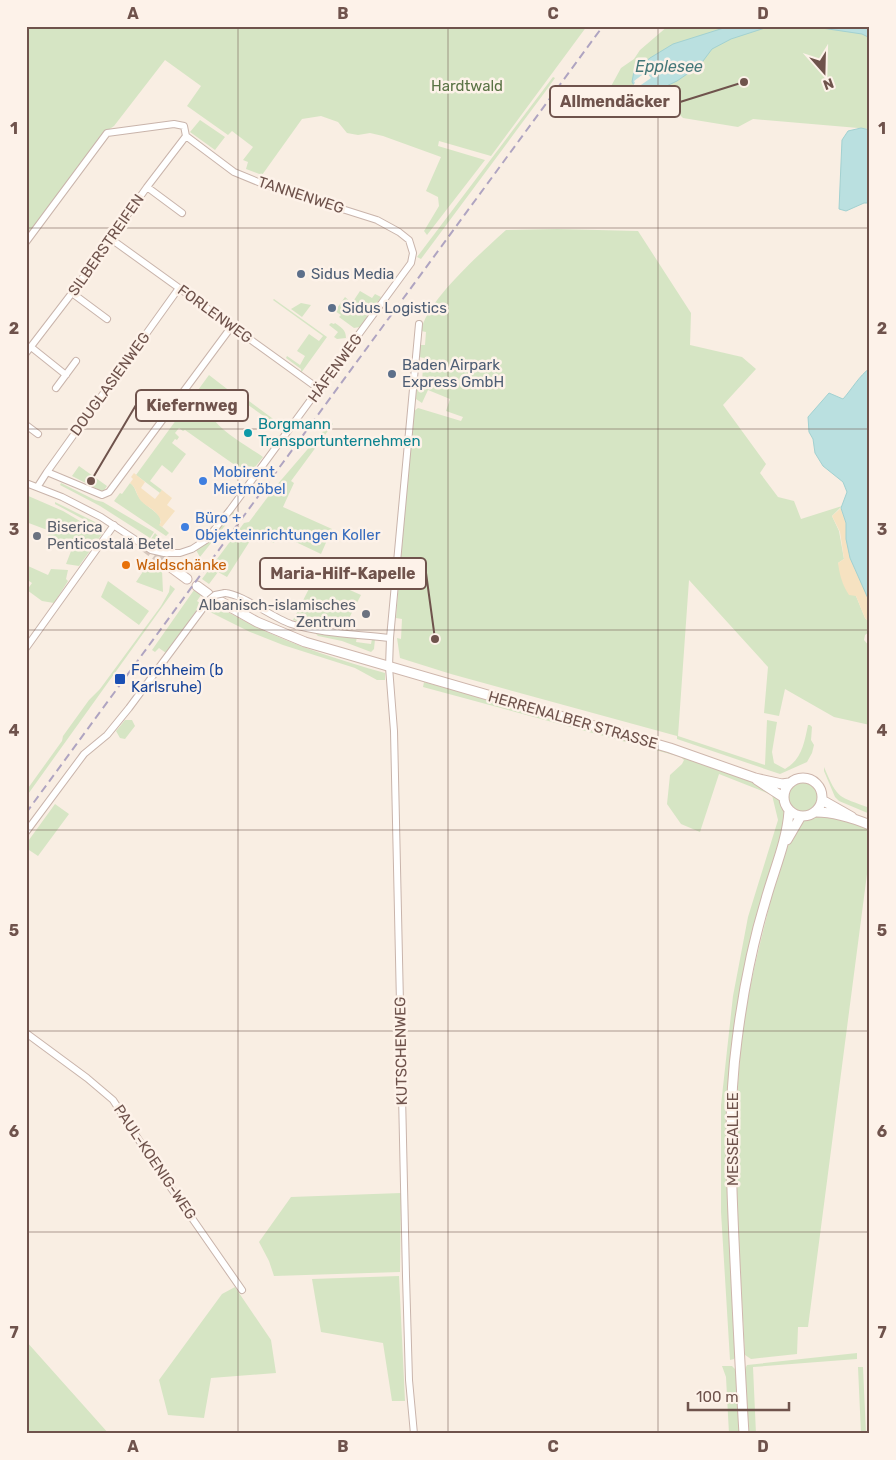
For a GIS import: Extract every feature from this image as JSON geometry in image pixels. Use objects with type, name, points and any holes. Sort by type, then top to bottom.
[{"type":"main road","points":[[172,568],[187,579]]},
{"type":"main road","name":"HERRENALBER STRASSE","points":[[197,586],[211,598],[256,622],[313,645],[670,748],[755,778],[782,784],[789,783]]},
{"type":"main road","name":"HERRENALBER STRASSE","points":[[755,778],[783,797]]},
{"type":"main road","points":[[816,812],[822,800],[821,790],[816,782],[811,779],[801,778],[789,783],[783,797],[789,811],[801,816],[811,815],[816,812],[826,812],[870,825]]},
{"type":"main road","points":[[822,800],[856,820]]},
{"type":"main road","name":"MESSEALLEE","points":[[744,1434],[733,1200],[732,1090],[736,1041],[745,985],[754,942],[782,849],[789,811]]},
{"type":"main road","name":"MESSEALLEE","points":[[782,849],[801,816]]},
{"type":"street","name":"TANNENWEG","points":[[26,242],[107,133],[174,124],[184,126],[186,136],[234,172],[263,184],[377,220],[400,232],[409,240],[413,253]]},
{"type":"street","name":"SILBERSTREIFEN","points":[[26,354],[186,136]]},
{"type":"street","points":[[147,187],[182,213]]},
{"type":"street","name":"FORLENWEG","points":[[111,239],[319,390]]},
{"type":"street","name":"HÄFENWEG","points":[[114,525],[151,550],[164,553],[180,553],[192,549],[210,536],[406,270],[411,263],[413,253]]},
{"type":"street","name":"DOUGLASIENWEG","points":[[40,484],[179,288]]},
{"type":"street","points":[[72,293],[107,319]]},
{"type":"street","points":[[389,667],[390,638],[419,324]]},
{"type":"street","points":[[47,472],[102,495],[109,492],[232,326]]},
{"type":"street","points":[[31,347],[66,375]]},
{"type":"street","points":[[56,388],[76,361]]},
{"type":"street","points":[[26,425],[38,434]]},
{"type":"street","points":[[26,483],[40,484],[114,525],[26,648]]},
{"type":"street","points":[[26,832],[84,754],[108,735],[215,595],[234,594],[263,612],[306,628],[390,638]]},
{"type":"street","name":"KUTSCHENWEG","points":[[389,667],[394,731],[406,1276],[414,1434]]},
{"type":"street","name":"PAUL-KOENIG-WEG","points":[[26,1033],[87,1078],[113,1100],[242,1290]]},
{"type":"green space","name":"Hardtwald","points":[[26,26],[587,26],[491,156],[439,141],[438,146],[485,160],[427,235],[424,231],[439,206],[438,197],[426,191],[441,157],[383,136],[370,133],[358,135],[347,133],[338,122],[321,116],[302,119],[262,175],[246,169],[248,162],[243,160],[253,147],[232,131],[228,135],[187,106],[201,86],[165,60],[114,126],[102,134],[26,237]]},
{"type":"green space","points":[[668,26],[870,26],[870,129],[753,119],[738,127],[683,118],[679,114],[620,109],[609,90],[621,68],[634,59],[640,50]]},
{"type":"green space","points":[[553,77],[555,78],[545,92],[421,259],[417,257]]},
{"type":"green space","points":[[200,120],[225,137],[215,150],[190,132]]},
{"type":"green space","points":[[506,230],[638,231],[691,313],[690,345],[742,357],[756,369],[723,405],[766,464],[760,473],[778,497],[794,501],[801,519],[842,506],[832,516],[839,531],[844,559],[838,563],[856,596],[865,618],[870,623],[869,632],[865,635],[864,640],[870,647],[870,725],[834,717],[785,689],[779,716],[764,713],[768,667],[689,580],[678,736],[765,765],[767,720],[777,722],[772,752],[774,763],[785,769],[799,756],[808,725],[810,725],[812,727],[811,740],[814,745],[807,762],[780,774],[677,739],[677,736],[451,674],[400,658],[397,638],[401,639],[402,619],[396,618],[413,412],[418,408],[461,421],[463,417],[446,411],[450,399],[428,390],[422,403],[416,399],[417,381],[422,380],[424,358],[419,357],[420,345],[425,345],[426,332],[421,331],[425,319],[444,291]]},
{"type":"green space","points":[[360,291],[372,298],[375,294],[381,297],[360,327],[354,328],[339,317],[341,315],[335,311],[345,297],[352,303]]},
{"type":"green space","points":[[274,299],[327,337],[301,373],[301,369],[286,358],[287,356],[300,365],[305,356],[297,351],[309,334],[319,341],[323,336]]},
{"type":"green space","points":[[301,303],[311,305],[302,317],[291,309]]},
{"type":"green space","points":[[335,323],[343,329],[346,338],[337,339],[334,337],[338,332],[329,325]]},
{"type":"green space","points":[[209,375],[231,392],[233,389],[280,424],[278,426],[231,393],[223,390],[211,399],[207,406],[210,413],[222,428],[263,457],[249,475],[185,430],[183,431],[179,428],[175,433],[179,437],[172,443],[186,454],[172,473],[162,465],[150,481],[162,490],[160,493],[136,475]]},
{"type":"green space","points":[[331,422],[333,424],[291,481],[294,483],[283,507],[332,529],[321,554],[279,534],[274,543],[255,533],[227,577],[218,572],[209,584],[202,579],[244,523],[249,522],[276,486]]},
{"type":"green space","points":[[79,466],[107,486],[103,492],[72,476]]},
{"type":"green space","points":[[61,483],[103,502],[154,532],[150,538],[100,506],[60,485]]},
{"type":"green space","points":[[130,483],[141,500],[161,518],[160,525],[169,533],[166,536],[114,501]]},
{"type":"green space","points":[[26,495],[63,511],[102,534],[79,566],[66,564],[73,546],[47,537],[50,531],[26,522]]},
{"type":"green space","points":[[55,502],[97,523],[96,526],[55,504]]},
{"type":"green space","points":[[233,512],[235,513],[200,557],[196,550],[210,540]]},
{"type":"green space","points":[[155,533],[164,545],[161,548],[149,542]]},
{"type":"green space","points":[[148,564],[158,566],[162,570],[163,592],[136,582]]},
{"type":"green space","points":[[28,566],[48,575],[51,569],[68,570],[66,579],[68,581],[54,603],[42,601],[27,590],[32,583],[26,579]]},
{"type":"green space","points":[[316,575],[361,595],[344,628],[308,624],[293,620]]},
{"type":"green space","points":[[108,581],[149,611],[139,625],[101,597]]},
{"type":"green space","points":[[170,585],[175,589],[26,797],[26,791],[62,741],[63,736],[161,606],[169,592]]},
{"type":"green space","points":[[194,590],[201,595],[197,601],[201,604],[166,653],[159,648],[155,652],[152,650]]},
{"type":"green space","points":[[212,602],[231,614],[273,635],[341,660],[385,673],[385,680],[377,680],[355,668],[283,645],[250,632],[206,610]]},
{"type":"green space","points":[[316,634],[357,637],[356,642],[371,644],[372,639],[375,639],[374,649],[371,652]]},
{"type":"green space","points":[[424,682],[617,736],[694,760],[769,789],[778,796],[786,815],[784,829],[762,897],[741,982],[729,1082],[736,1356],[734,1359],[730,1360],[721,1212],[721,1105],[733,996],[748,917],[778,820],[772,795],[719,774],[700,832],[681,824],[667,804],[670,775],[682,764],[684,760],[681,757],[423,687]]},
{"type":"green space","points":[[125,720],[132,720],[135,726],[125,739],[120,738],[116,731]]},
{"type":"green space","points":[[824,767],[836,791],[845,798],[870,808],[870,814],[839,801],[835,797]]},
{"type":"green space","points":[[802,781],[808,782],[813,786],[817,791],[817,803],[813,808],[808,812],[802,813],[796,812],[791,808],[787,803],[786,797],[787,791],[791,786],[796,782]]},
{"type":"green space","points":[[55,804],[69,814],[38,856],[26,848],[26,844]]},
{"type":"green space","points":[[822,814],[870,828],[870,851],[808,1327],[798,1327],[797,1354],[751,1359],[745,1355],[737,1206],[737,1093],[742,1037],[760,944],[774,888],[787,848],[796,827],[801,822]]},
{"type":"green space","points":[[401,1193],[400,1272],[274,1276],[259,1242],[291,1197]]},
{"type":"green space","points":[[399,1276],[405,1401],[392,1401],[383,1343],[321,1332],[312,1279]]},
{"type":"green space","points":[[235,1287],[271,1340],[276,1373],[211,1378],[204,1418],[168,1415],[159,1380],[222,1294]]},
{"type":"green space","points":[[26,1341],[109,1434],[26,1434]]},
{"type":"green space","points":[[857,1353],[857,1359],[753,1367],[756,1434],[749,1434],[745,1369],[747,1365]]},
{"type":"green space","points":[[722,1366],[732,1366],[737,1371],[740,1434],[729,1434],[726,1377]]},
{"type":"green space","points":[[858,1367],[863,1367],[866,1434],[861,1434]]},
{"type":"sand","points":[[134,473],[145,482],[141,488],[155,499],[162,490],[172,498],[167,505],[175,511],[162,527],[159,525],[161,522],[158,515],[141,501],[130,483]]},
{"type":"sand","points":[[841,508],[846,523],[846,539],[855,570],[870,603],[870,623],[865,618],[856,596],[849,595],[841,576],[838,563],[844,559],[840,532],[832,516]]},
{"type":"water","name":"Epplesee","points":[[730,26],[870,26],[870,38],[862,34],[815,27],[768,27],[731,39],[712,49],[700,65],[677,81],[656,91],[637,90],[632,82],[634,71],[650,58],[673,44]]},
{"type":"water","points":[[861,128],[870,130],[870,203],[864,203],[846,211],[839,209],[842,140],[848,131]]},
{"type":"water","points":[[870,368],[870,603],[850,558],[846,539],[846,523],[841,508],[847,492],[843,482],[823,466],[815,453],[813,439],[809,432],[808,417],[829,393],[843,399]]},
{"type":"pier","points":[[646,72],[651,78],[638,87],[633,88],[634,81]]},
{"type":"tunnel","points":[[144,547],[172,568]]},
{"type":"railway","points":[[26,813],[603,26]]},
{"type":"place","name":"Allmendäcker","points":[[744,82]]},
{"type":"place","name":"Sidus Media","points":[[301,274]]},
{"type":"place","name":"Sidus Logistics","points":[[332,308]]},
{"type":"place","name":"Baden Airpark Express GmbH","points":[[392,374]]},
{"type":"place","name":"Borgmann Transportunternehmen","points":[[248,433]]},
{"type":"place","name":"Kiefernweg","points":[[91,481]]},
{"type":"place","name":"Mobirent Mietmöbel","points":[[203,481]]},
{"type":"place","name":"Büro + Objekteinrichtungen Koller","points":[[185,527]]},
{"type":"place","name":"Biserica Penticostală Betel","points":[[37,536]]},
{"type":"place","name":"Waldschänke","points":[[126,565]]},
{"type":"place","name":"Albanisch-islamisches Zentrum","points":[[366,614]]},
{"type":"place","name":"Maria-Hilf-Kapelle","points":[[435,639]]},
{"type":"place","name":"Forchheim (b Karlsruhe)","points":[[120,679]]}]
